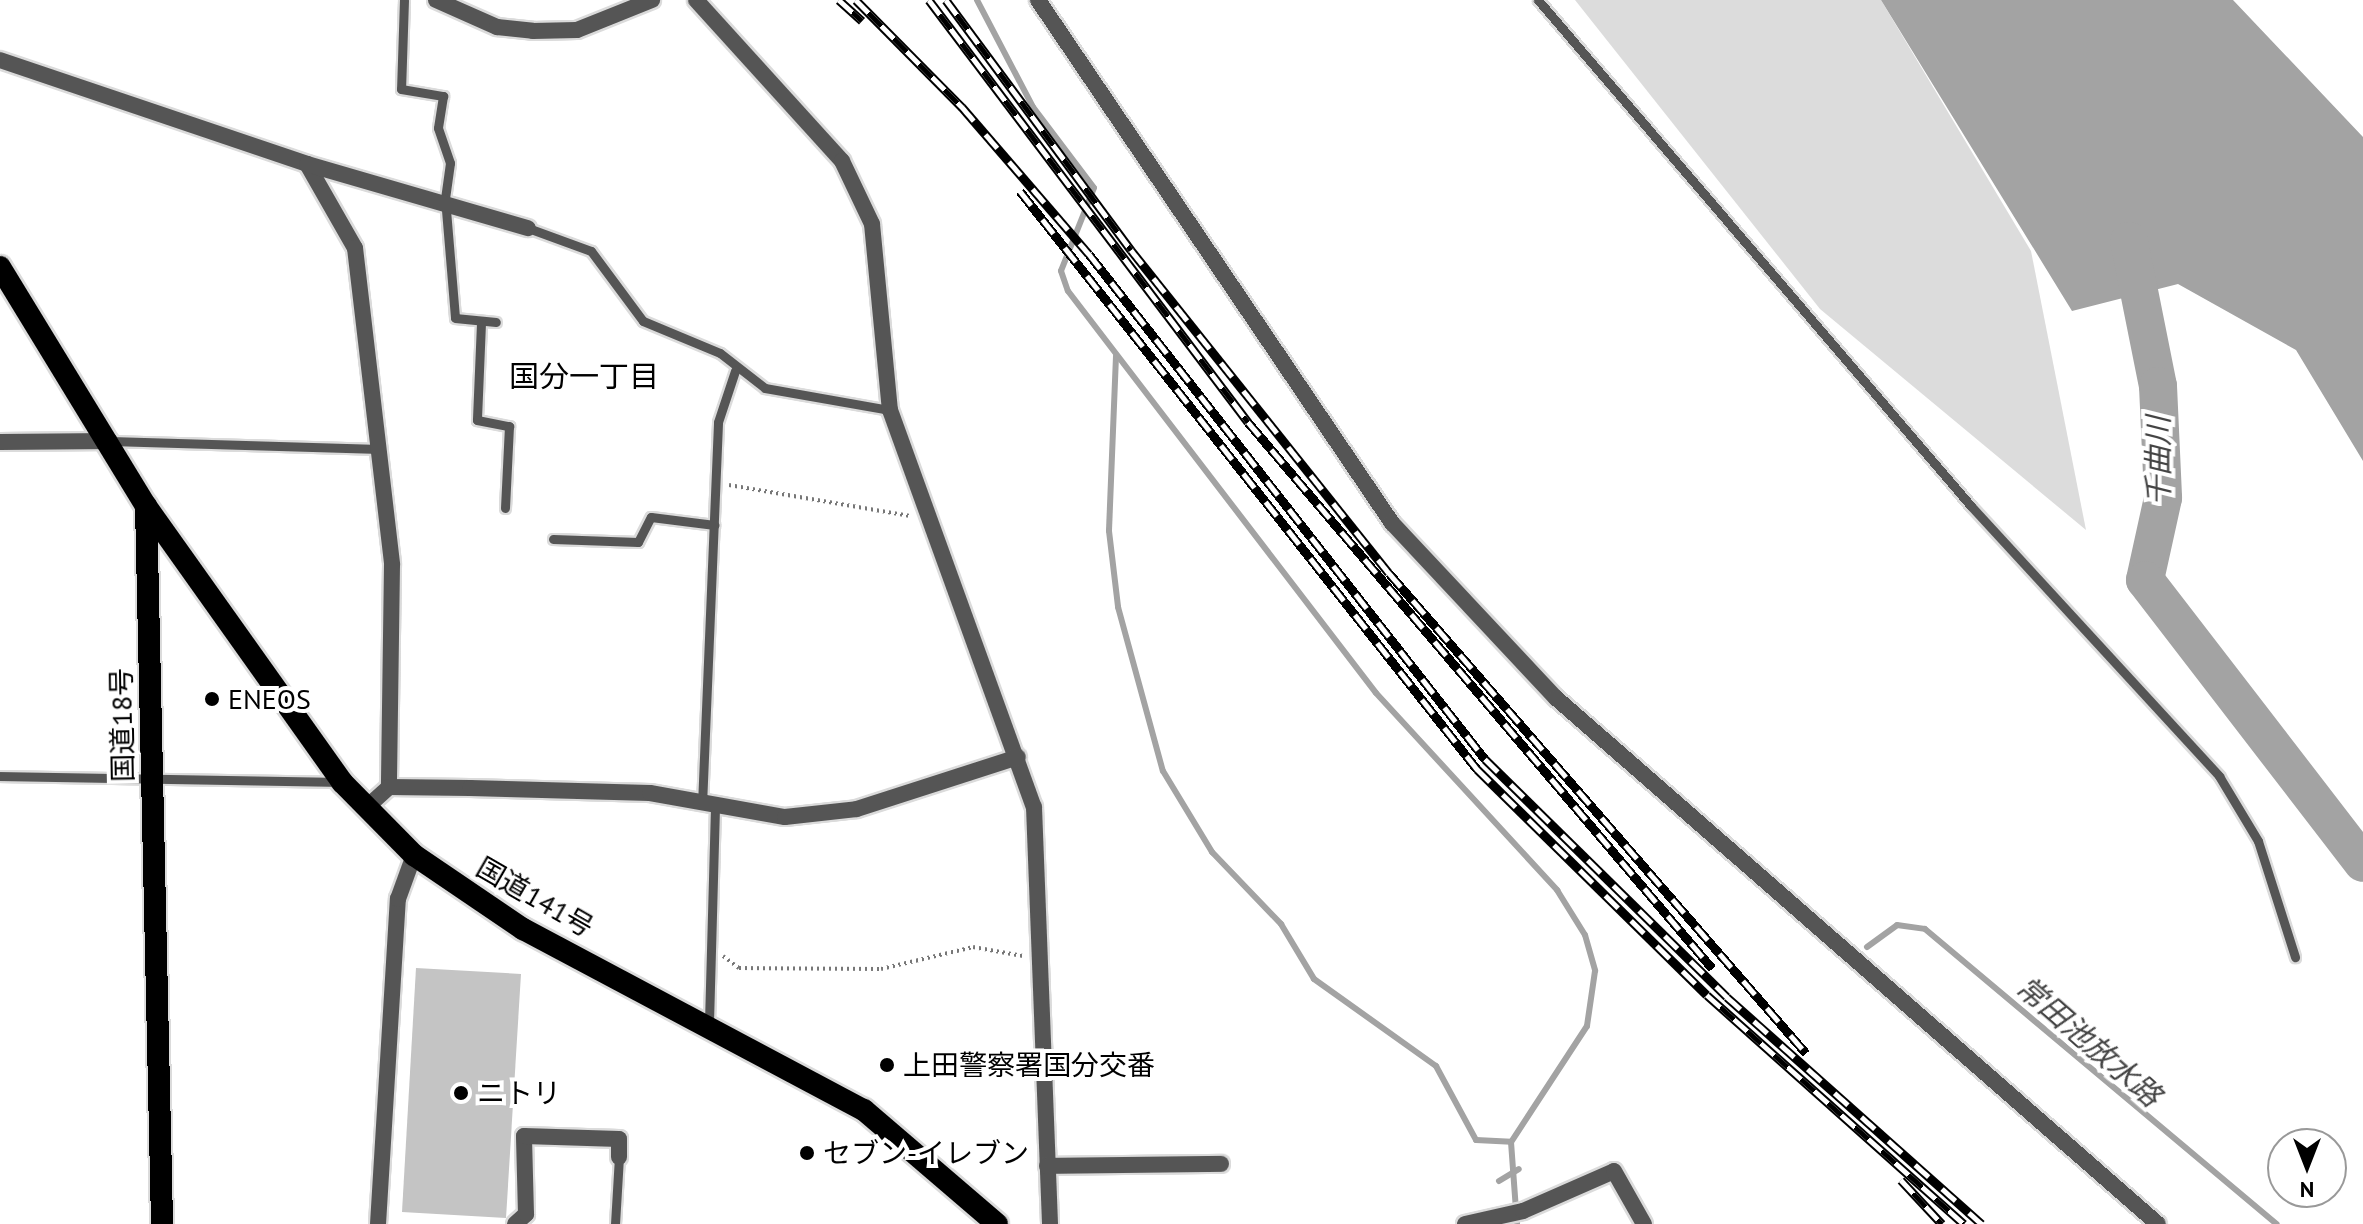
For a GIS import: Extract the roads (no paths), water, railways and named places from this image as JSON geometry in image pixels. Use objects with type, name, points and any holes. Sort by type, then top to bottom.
[{"type":"highway","name":"国道18号","points":[[0,267],[110,441],[146,506],[162,1224]]},
{"type":"highway","name":"国道141号","points":[[146,506],[342,782],[414,855],[523,929],[709,1022],[864,1110],[997,1224]]},
{"type":"street","points":[[436,0],[497,27],[533,31],[577,30],[652,0]]},
{"type":"street","points":[[696,0],[830,146],[860,191],[876,246],[890,410],[1034,807],[1050,1224]]},
{"type":"street","points":[[1038,0],[1392,523],[1556,698],[2158,1224]]},
{"type":"street","points":[[0,60],[307,164],[445,198],[528,228]]},
{"type":"street","points":[[307,164],[355,248],[392,565],[389,787]]},
{"type":"street","points":[[0,442],[110,441]]},
{"type":"street","points":[[367,807],[389,787],[650,793],[708,808],[785,817],[857,809],[1018,757]]},
{"type":"street","points":[[378,1224],[398,899],[414,855]]},
{"type":"street","points":[[515,1224],[526,1214],[524,1136],[619,1139],[619,1157]]},
{"type":"street","points":[[1047,1166],[1221,1164]]},
{"type":"street","points":[[1465,1224],[1523,1211],[1614,1171],[1644,1224]]},
{"type":"lane","points":[[404,0],[401,89],[443,96],[438,128],[450,163],[445,198],[455,318],[481,323],[496,322]]},
{"type":"lane","points":[[1538,0],[1971,506],[2219,776],[2258,841],[2295,957]]},
{"type":"lane","points":[[528,228],[591,251],[643,321],[720,353],[735,371],[765,388],[890,410]]},
{"type":"lane","points":[[481,323],[477,420],[509,426],[505,508]]},
{"type":"lane","points":[[709,1022],[708,808],[718,422],[735,371]]},
{"type":"lane","points":[[110,441],[380,449]]},
{"type":"lane","points":[[553,539],[638,542],[651,517],[714,525]]},
{"type":"lane","points":[[0,776],[342,782]]},
{"type":"lane","points":[[615,1224],[619,1157]]},
{"type":"waterway","points":[[977,0],[1033,107],[1094,188],[1061,271],[1068,291],[1376,693],[1557,890],[1585,935],[1595,971],[1587,1026],[1511,1142],[1517,1224]]},
{"type":"waterway","name":"千曲川","points":[[2129,241],[2158,386],[2163,498],[2145,580],[2363,863]]},
{"type":"waterway","points":[[1116,356],[1109,531],[1118,607],[1163,771],[1212,852],[1281,924],[1314,979],[1436,1066],[1476,1140],[1511,1142]]},
{"type":"waterway","name":"常田池放水路","points":[[1867,947],[1897,925],[1925,929],[2276,1224]]},
{"type":"waterway","name":"常田池放水路","points":[[1499,1181],[1519,1169]]},
{"type":"railway","points":[[839,0],[862,21]]},
{"type":"railway","points":[[856,0],[962,107],[1089,254],[1485,759],[1727,997],[1982,1224]]},
{"type":"railway","points":[[929,0],[1248,422],[1712,968]]},
{"type":"railway","points":[[946,0],[1131,250],[1389,573],[1806,1053]]},
{"type":"railway","points":[[1020,191],[1477,769],[1707,995],[1964,1224]]},
{"type":"railway","points":[[1901,1180],[1942,1224]]},
{"type":"place","name":"ENEOS","points":[[212,699]]},
{"type":"place","name":"上田警察署国分交番","points":[[887,1065]]},
{"type":"place","name":"ニトリ","points":[[461,1093]]},
{"type":"place","name":"セブン-イレブン","points":[[807,1153]]},
{"type":"district","name":"国分一丁目","points":[[584,376]]}]
